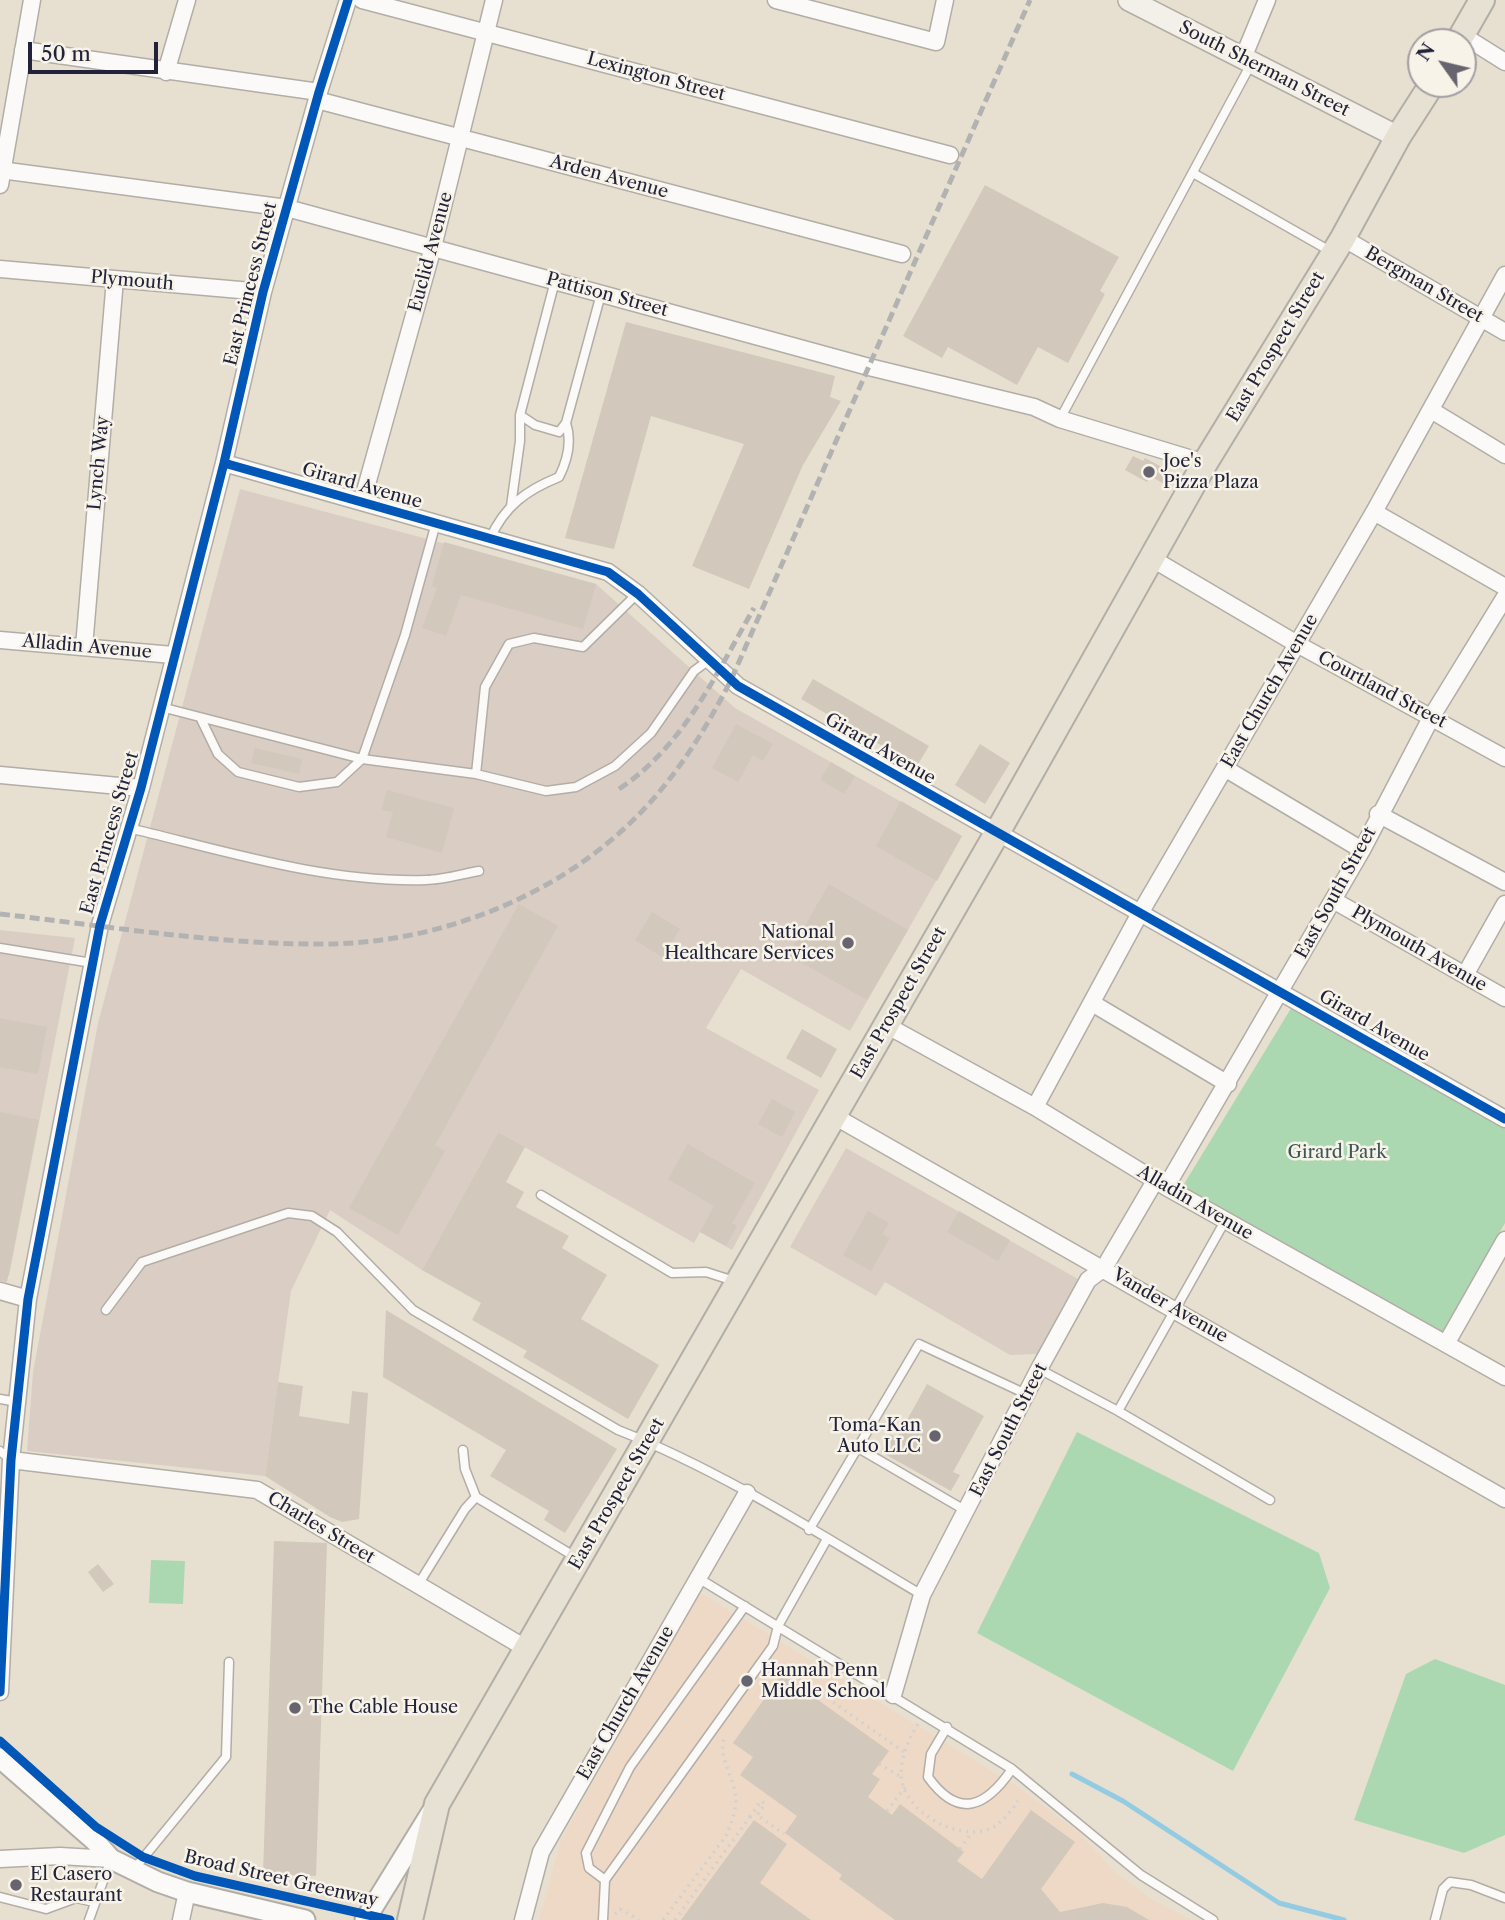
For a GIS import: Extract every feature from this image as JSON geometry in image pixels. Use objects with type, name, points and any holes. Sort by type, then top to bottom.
[{"type":"main road","name":"South Sherman Street","points":[[1129,0],[1398,137]]},
{"type":"main road","points":[[1465,28],[1476,2]]},
{"type":"main road","name":"East Prospect Street","points":[[437,1804],[997,833],[1205,463],[1338,246],[1398,137],[1423,98]]},
{"type":"main road","points":[[410,1920],[437,1804]]},
{"type":"street","points":[[0,175],[32,0]]},
{"type":"street","points":[[166,72],[187,0]]},
{"type":"street","name":"East Princess Street","points":[[0,1692],[6,1456],[17,1402],[28,1299],[92,963],[100,925],[141,788],[224,463],[264,292],[318,96],[348,0]]},
{"type":"street","name":"Lexington Street","points":[[362,0],[950,155]]},
{"type":"street","name":"Euclid Avenue","points":[[362,502],[433,247],[494,0]]},
{"type":"street","points":[[776,0],[936,42],[946,0]]},
{"type":"street","points":[[1247,60],[1267,0]]},
{"type":"street","points":[[1477,48],[1505,62]]},
{"type":"street","name":"Arden Avenue","points":[[23,50],[318,96],[460,138],[902,254]]},
{"type":"street","name":"Pattison Street","points":[[0,175],[287,208],[869,367],[1034,407],[1060,419],[1205,463]]},
{"type":"street","name":"Bergman Street","points":[[1338,246],[1481,317],[1505,332]]},
{"type":"street","name":"Plymouth","points":[[0,269],[264,292]]},
{"type":"street","name":"East Church Avenue","points":[[1035,1107],[1139,915],[1374,512],[1505,275]]},
{"type":"street","name":"Lynch Way","points":[[84,647],[115,279]]},
{"type":"street","points":[[1431,410],[1505,455]]},
{"type":"street","name":"Girard Avenue","points":[[224,463],[608,572],[638,594],[738,685],[1139,915],[1282,991],[1505,1119]]},
{"type":"street","points":[[1374,512],[1505,587]]},
{"type":"street","name":"Courtland Street","points":[[1151,558],[1297,644],[1505,758]]},
{"type":"street","name":"East South Street","points":[[893,1695],[922,1595],[1088,1280],[1104,1268],[1228,1084],[1362,850],[1378,814],[1432,716],[1505,597]]},
{"type":"street","name":"Alladin Avenue","points":[[0,640],[173,655]]},
{"type":"street","points":[[1226,769],[1362,850]]},
{"type":"street","points":[[0,775],[141,788]]},
{"type":"street","points":[[1378,814],[1505,883]]},
{"type":"street","name":"Plymouth Avenue","points":[[1333,900],[1505,998]]},
{"type":"street","points":[[1465,975],[1505,904]]},
{"type":"street","points":[[1092,1003],[1228,1084]]},
{"type":"street","name":"Alladin Avenue","points":[[886,1026],[1035,1107],[1161,1184],[1505,1377]]},
{"type":"street","name":"Vander Avenue","points":[[834,1116],[1505,1499]]},
{"type":"street","points":[[1446,1344],[1505,1240]]},
{"type":"street","points":[[0,1291],[28,1299]]},
{"type":"street","name":"Charles Street","points":[[6,1456],[257,1490],[527,1648]]},
{"type":"street","name":"East Church Avenue","points":[[523,1920],[541,1852],[747,1493]]},
{"type":"street","points":[[0,1758],[94,1840],[111,1859],[133,1871],[187,1892],[263,1915],[306,1920]]},
{"type":"street","name":"East Prospect Street","points":[[365,1920],[437,1804]]},
{"type":"street","points":[[0,1860],[60,1856],[111,1859]]},
{"type":"street","points":[[181,1920],[187,1892]]},
{"type":"lane","points":[[1060,419],[1193,173],[1247,60]]},
{"type":"lane","points":[[1193,173],[1338,246]]},
{"type":"lane","points":[[511,506],[520,441],[520,415],[555,281]]},
{"type":"lane","points":[[520,415],[535,425],[559,432],[566,423],[601,294]]},
{"type":"lane","points":[[490,539],[500,515],[559,477],[569,447],[570,435],[566,423]]},
{"type":"lane","points":[[201,719],[218,754],[238,772],[299,787],[337,782],[362,759],[405,635],[436,523]]},
{"type":"lane","points":[[476,774],[485,687],[509,644],[534,638],[583,647],[638,594]]},
{"type":"lane","points":[[161,707],[362,759],[476,774],[546,791],[576,787],[615,766],[651,733],[694,671],[710,659]]},
{"type":"lane","points":[[129,828],[280,864],[363,879],[429,880],[479,871]]},
{"type":"lane","points":[[0,948],[92,963]]},
{"type":"lane","points":[[541,1195],[672,1273],[706,1272],[737,1282]]},
{"type":"lane","points":[[106,1310],[142,1262],[288,1213],[312,1216],[337,1232],[360,1252],[413,1310],[618,1430],[647,1441],[747,1493],[922,1595]]},
{"type":"lane","points":[[1118,1410],[1226,1221]]},
{"type":"lane","points":[[809,1530],[860,1449],[919,1344],[1026,1394]]},
{"type":"lane","points":[[1039,1369],[1118,1410],[1270,1500]]},
{"type":"lane","points":[[0,1399],[17,1402]]},
{"type":"lane","points":[[860,1449],[968,1512]]},
{"type":"lane","points":[[463,1450],[465,1469],[476,1497],[579,1559]]},
{"type":"lane","points":[[418,1585],[465,1509],[476,1497]]},
{"type":"lane","points":[[603,1920],[605,1880],[773,1646],[778,1626],[827,1539]]},
{"type":"lane","points":[[698,1578],[947,1727],[1012,1769],[1141,1875],[1213,1920]]},
{"type":"lane","points":[[605,1880],[589,1868],[586,1853],[630,1766],[745,1606]]},
{"type":"lane","points":[[133,1871],[226,1757],[229,1662]]},
{"type":"lane","points":[[947,1727],[931,1754],[928,1777],[939,1792],[957,1803],[977,1805],[996,1791],[1012,1769]]},
{"type":"lane","points":[[89,1920],[111,1859]]},
{"type":"lane","points":[[1435,1920],[1443,1889],[1450,1882],[1471,1885],[1505,1898]]},
{"type":"lane","points":[[0,1897],[46,1909],[76,1898],[94,1902]]},
{"type":"path","points":[[775,1662],[904,1752]]},
{"type":"path","points":[[663,1920],[726,1836],[731,1822],[736,1797],[723,1754],[727,1729]]},
{"type":"path","points":[[880,1764],[901,1777]]},
{"type":"path","points":[[887,1811],[905,1787]]},
{"type":"path","points":[[675,1920],[761,1801],[765,1804],[757,1815],[784,1834]]},
{"type":"path","points":[[960,1849],[972,1832]]},
{"type":"path","points":[[615,1920],[620,1909],[639,1920]]},
{"type":"shaded area","points":[[240,489],[596,584],[735,708],[962,836],[850,1031],[741,969],[706,1028],[819,1090],[732,1250],[700,1232],[694,1243],[498,1132],[422,1270],[330,1210],[291,1291],[265,1476],[27,1451],[33,1372],[98,1023]]},
{"type":"shaded area","points":[[0,930],[75,938],[9,1276],[0,1275]]},
{"type":"shaded area","points":[[846,1148],[1078,1279],[1037,1354],[1010,1355],[885,1282],[876,1296],[790,1247]]},
{"type":"shaded area","name":"Hannah Penn Middle School","points":[[699,1592],[1020,1788],[1080,1834],[1116,1873],[1150,1898],[1191,1920],[539,1920],[561,1840]]},
{"type":"green space","name":"Girard Park","points":[[1293,1005],[1505,1126],[1505,1223],[1440,1336],[1181,1189]]},
{"type":"green space","points":[[1077,1432],[1319,1553],[1330,1588],[1233,1771],[977,1633]]},
{"type":"green space","points":[[151,1560],[185,1561],[183,1604],[149,1603]]},
{"type":"green space","points":[[1435,1659],[1505,1685],[1505,1835],[1464,1853],[1354,1820],[1406,1674]]},
{"type":"building","points":[[985,185],[1119,257],[1100,291],[1105,294],[1068,363],[1038,347],[1017,385],[948,347],[942,358],[903,336]]},
{"type":"building","points":[[626,322],[835,376],[830,397],[841,401],[803,465],[749,589],[692,566],[744,444],[651,416],[614,549],[565,538]]},
{"type":"building","name":"Joe's Pizza Plaza","points":[[1133,456],[1143,461],[1145,458],[1173,473],[1166,485],[1150,476],[1147,482],[1125,470]]},
{"type":"building","points":[[444,542],[596,584],[583,629],[461,595],[446,636],[422,628],[437,588],[432,586]]},
{"type":"building","points":[[813,679],[929,746],[917,766],[801,699]]},
{"type":"building","points":[[736,724],[773,744],[763,761],[753,755],[738,782],[712,768]]},
{"type":"building","points":[[980,744],[1010,763],[985,804],[955,785]]},
{"type":"building","points":[[255,748],[302,759],[299,774],[251,763]]},
{"type":"building","points":[[831,762],[855,776],[844,794],[820,780]]},
{"type":"building","points":[[387,790],[454,808],[442,853],[386,837],[393,812],[381,810]]},
{"type":"building","points":[[901,801],[962,836],[937,881],[876,846]]},
{"type":"building","name":"National Healthcare Services","points":[[829,884],[908,930],[867,1000],[788,955]]},
{"type":"building","points":[[519,904],[558,926],[435,1145],[445,1151],[398,1235],[349,1208]]},
{"type":"building","points":[[652,912],[680,929],[662,957],[635,940]]},
{"type":"building","points":[[0,1018],[47,1027],[38,1074],[0,1067]]},
{"type":"building","points":[[802,1029],[837,1049],[821,1078],[786,1058]]},
{"type":"building","points":[[772,1099],[795,1112],[782,1137],[758,1124]]},
{"type":"building","points":[[0,1112],[39,1120],[7,1282],[0,1281]]},
{"type":"building","points":[[498,1132],[525,1147],[506,1182],[524,1192],[516,1207],[569,1236],[562,1248],[607,1275],[581,1319],[659,1365],[628,1419],[523,1357],[527,1351],[472,1320],[481,1303],[422,1270]]},
{"type":"building","points":[[688,1144],[755,1183],[732,1223],[737,1226],[726,1246],[700,1232],[714,1206],[668,1179]]},
{"type":"building","points":[[868,1211],[889,1223],[882,1234],[890,1238],[871,1271],[843,1255]]},
{"type":"building","points":[[959,1211],[1010,1240],[998,1261],[947,1232]]},
{"type":"building","points":[[386,1310],[617,1449],[565,1533],[544,1520],[549,1511],[490,1476],[506,1450],[383,1377]]},
{"type":"building","points":[[278,1382],[303,1386],[299,1416],[349,1424],[352,1391],[368,1393],[359,1519],[342,1522],[330,1517],[265,1476]]},
{"type":"building","name":"Toma-Kan Auto LLC","points":[[927,1384],[984,1416],[953,1472],[960,1475],[951,1491],[881,1452],[890,1434],[897,1438]]},
{"type":"building","name":"The Cable House","points":[[274,1541],[327,1543],[316,1876],[263,1874]]},
{"type":"building","points":[[98,1564],[114,1584],[103,1592],[88,1572]]},
{"type":"building","points":[[782,1674],[889,1751],[872,1774],[880,1779],[868,1797],[892,1815],[900,1804],[964,1852],[957,1861],[982,1879],[1031,1810],[1075,1842],[1041,1889],[1060,1912],[1103,1903],[1127,1907],[1149,1920],[895,1920],[839,1879],[842,1875],[785,1833],[797,1816],[740,1775],[753,1757],[733,1743]]},
{"type":"building","points":[[754,1820],[787,1844],[760,1883],[811,1920],[681,1920]]},
{"type":"waterway","points":[[1072,1774],[1123,1801],[1279,1903],[1344,1920]]},
{"type":"railway","points":[[0,914],[246,941],[327,944],[368,942],[449,926],[526,896],[562,876],[627,826],[658,793],[685,758],[731,680],[1030,0]]},
{"type":"railway","points":[[619,789],[642,772],[680,730],[712,683],[754,608]]},
{"type":"cycle path","points":[[0,1692],[11,1460],[28,1299],[100,925],[141,788],[224,463],[263,292],[319,92],[348,0]]},
{"type":"cycle path","points":[[224,463],[608,572],[638,594],[738,686],[1505,1119]]},
{"type":"cycle path","name":"Broad Street Greenway","points":[[0,1741],[96,1827],[143,1857],[195,1876],[390,1920]]},
{"type":"place","name":"Joe's Pizza Plaza","points":[[1149,472]]},
{"type":"place","name":"National Healthcare Services","points":[[848,943]]},
{"type":"place","name":"Toma-Kan Auto LLC","points":[[935,1436]]},
{"type":"place","name":"Hannah Penn Middle School","points":[[747,1681]]},
{"type":"place","name":"The Cable House","points":[[295,1708]]},
{"type":"place","name":"El Casero Restaurant","points":[[16,1885]]}]
